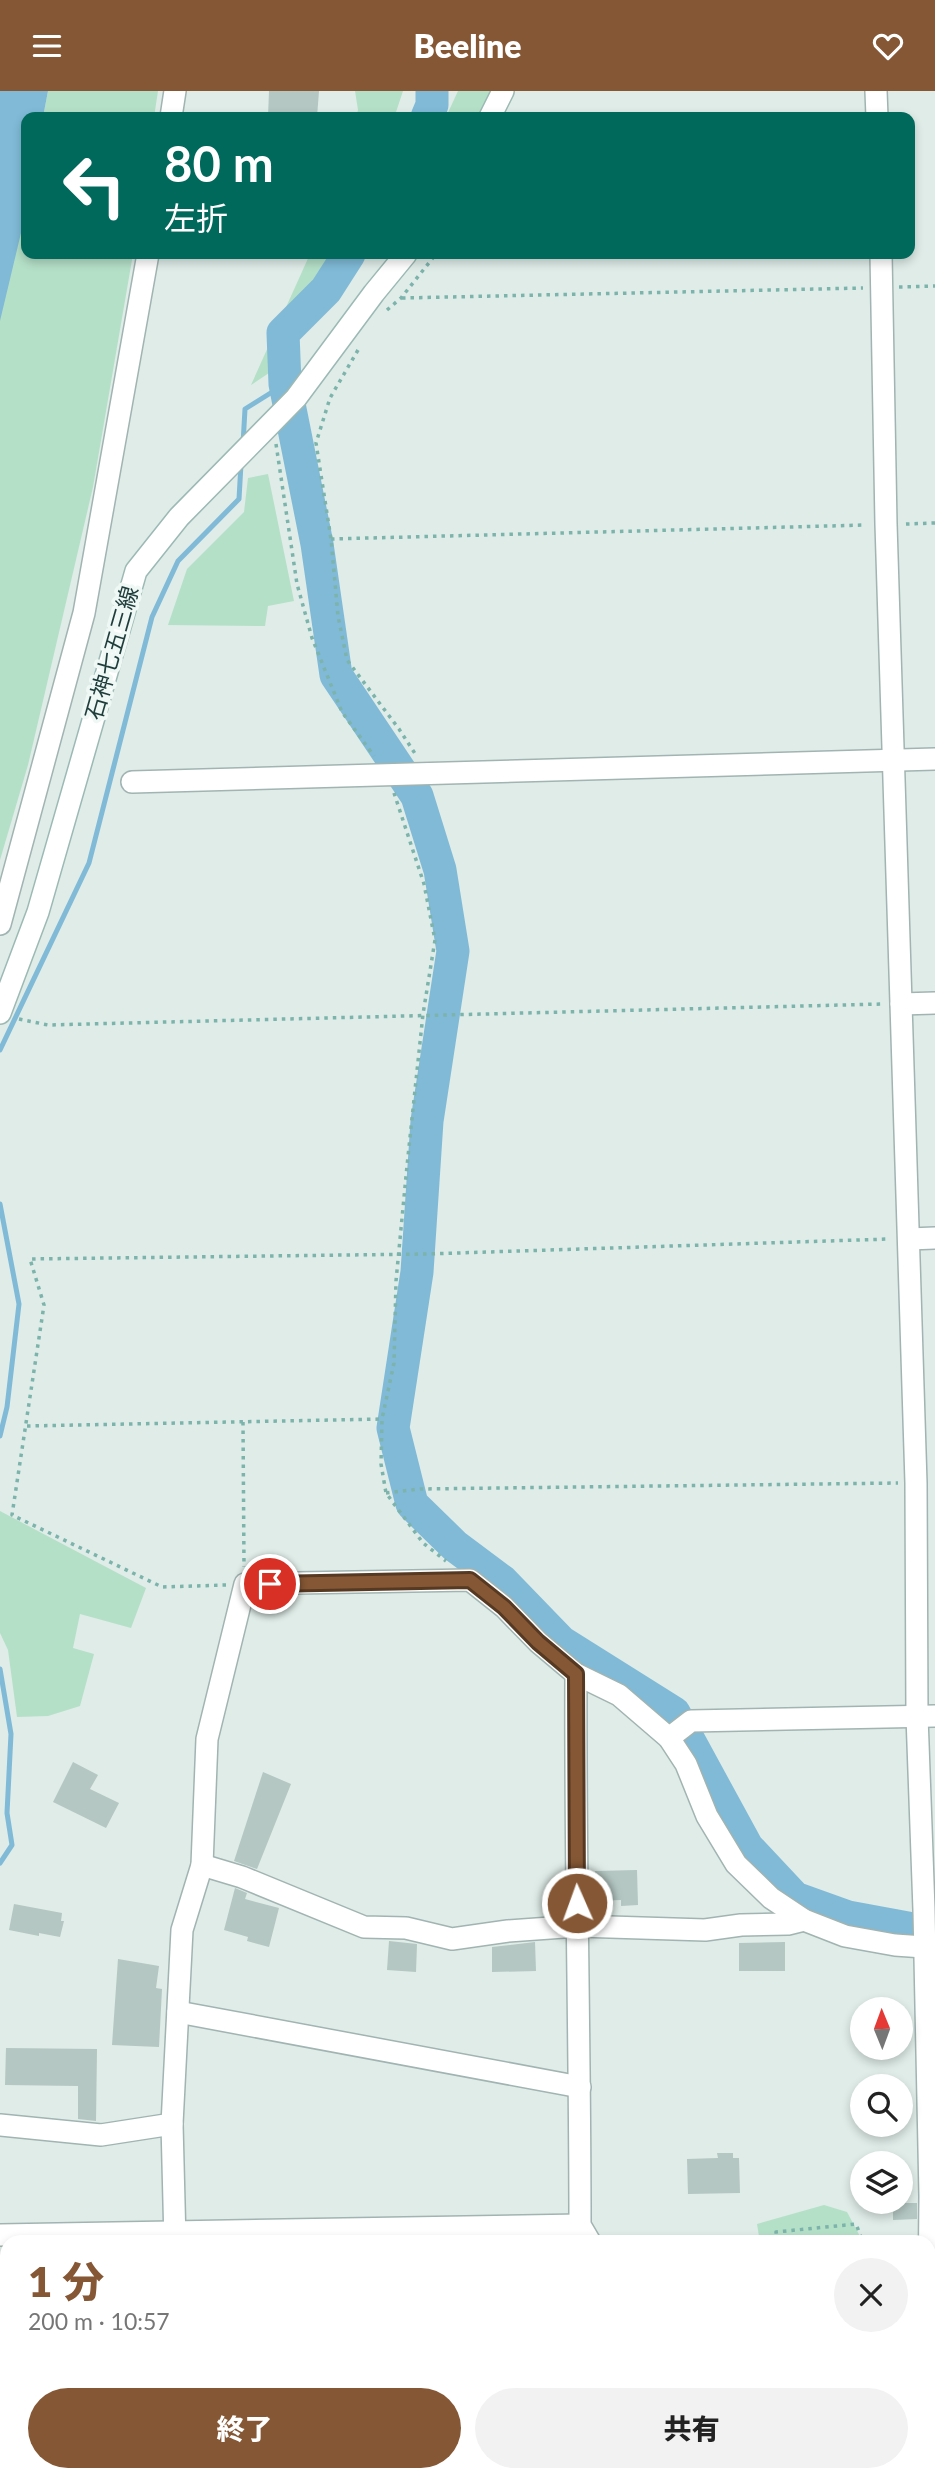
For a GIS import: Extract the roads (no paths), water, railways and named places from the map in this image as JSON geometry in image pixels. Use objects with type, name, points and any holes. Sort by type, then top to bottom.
[{"type":"street","points":[[172,112],[175,91]]},
{"type":"street","points":[[492,112],[503,91]]},
{"type":"street","points":[[876,91],[877,112]]},
{"type":"street","points":[[0,924],[84,613],[147,259]]},
{"type":"street","name":"石神七五三線","points":[[6,1015],[136,571],[179,517],[296,398],[402,259]]},
{"type":"street","points":[[881,259],[892,760],[926,1716],[930,1912],[924,1947],[930,2235]]},
{"type":"street","points":[[132,782],[935,759]]},
{"type":"street","points":[[901,1004],[935,1003]]},
{"type":"street","points":[[909,1239],[935,1238]]},
{"type":"street","points":[[174,2235],[172,2124],[182,1930],[202,1865],[207,1739],[244,1584],[470,1580],[504,1607],[538,1642],[576,1674],[620,1695],[671,1736],[686,1764],[707,1816],[736,1864],[771,1898],[804,1920],[845,1936],[924,1947]]},
{"type":"street","points":[[448,2235],[585,2234],[575,1857],[576,1674]]},
{"type":"street","points":[[671,1736],[691,1721],[926,1716]]},
{"type":"street","points":[[202,1865],[242,1877],[364,1927],[406,1928],[452,1939],[508,1931],[578,1926],[705,1930],[741,1925],[788,1924],[804,1920]]},
{"type":"street","points":[[178,2012],[580,2087]]},
{"type":"street","points":[[0,2125],[101,2135],[172,2124]]},
{"type":"water","points":[[0,91],[48,91],[44,112],[21,112],[21,233],[0,321]]},
{"type":"waterway","points":[[429,112],[432,91]]},
{"type":"waterway","points":[[346,259],[326,290],[283,333],[285,384],[317,544],[336,675],[417,796],[440,870],[453,951],[427,1121],[417,1272],[393,1428],[412,1504],[455,1546],[502,1581],[561,1642],[674,1713],[747,1847],[795,1898],[848,1917],[935,1933]]},
{"type":"waterway","points":[[243,444],[245,409],[285,384]]},
{"type":"waterway","points":[[0,1050],[89,863],[152,617],[178,561],[239,499],[241,464]]},
{"type":"waterway","points":[[0,1204],[19,1304],[7,1407],[0,1436]]},
{"type":"waterway","points":[[0,1669],[11,1734],[7,1813],[12,1845],[0,1863]]}]
